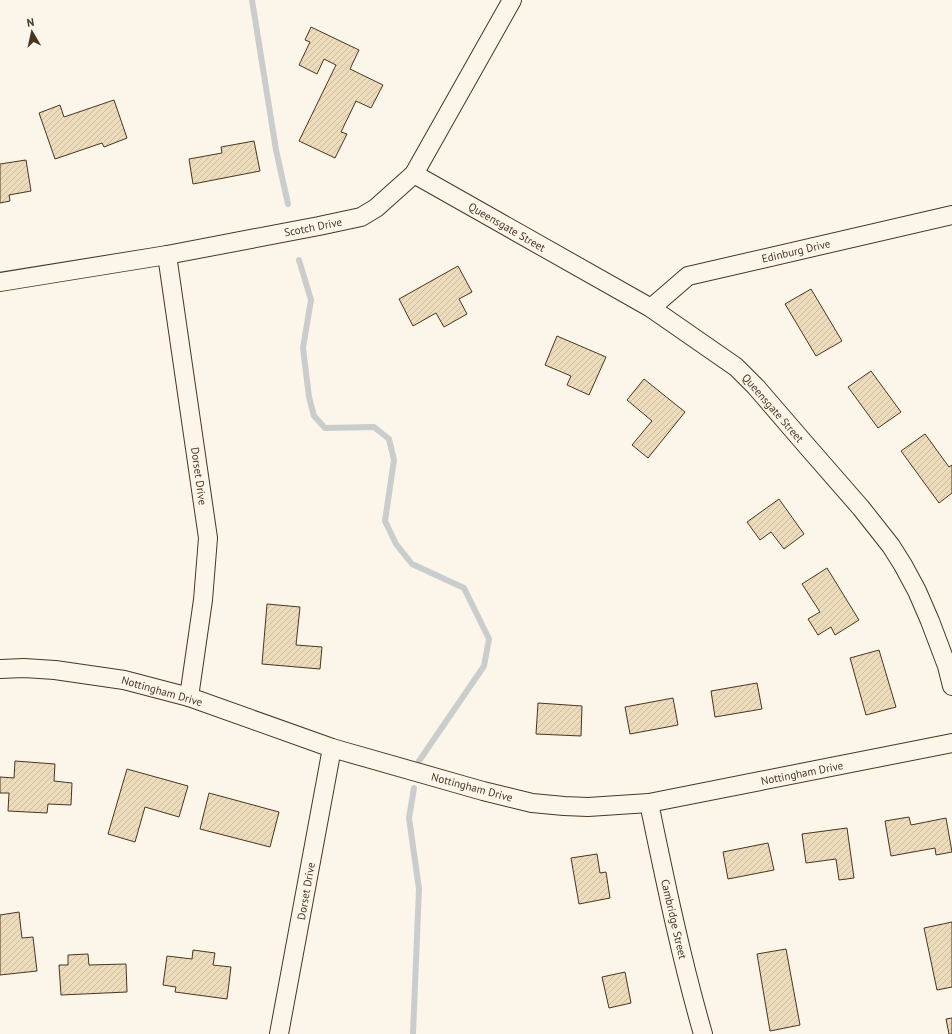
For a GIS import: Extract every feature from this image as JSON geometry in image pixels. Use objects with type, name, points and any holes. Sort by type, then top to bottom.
[{"type":"street","name":"Scotch Drive","points":[[0,282],[167,255],[361,217],[376,208],[414,174],[512,0]]},
{"type":"street","name":"Queensgate Street","points":[[414,174],[651,308],[736,367],[756,387],[861,508],[891,546],[917,591],[930,621],[952,686]]},
{"type":"street","name":"Edinburg Drive","points":[[651,308],[688,276],[952,215]]},
{"type":"street","name":"Dorset Drive","points":[[167,255],[208,538],[204,600],[189,697]]},
{"type":"street","name":"Nottingham Drive","points":[[0,669],[24,668],[55,670],[124,680],[189,697],[332,748],[483,791],[532,803],[564,806],[588,807],[649,803],[952,743]]},
{"type":"street","name":"Dorset Drive","points":[[279,1034],[332,748]]},
{"type":"street","name":"Cambridge Street","points":[[649,803],[671,907],[703,1034]]},
{"type":"building","points":[[311,27],[359,50],[350,69],[383,85],[371,108],[356,101],[341,132],[347,134],[335,158],[299,141],[336,65],[324,59],[317,74],[299,65],[310,42],[305,40]]},
{"type":"building","points":[[114,100],[127,138],[104,147],[102,143],[55,159],[39,113],[60,105],[64,117]]},
{"type":"building","points":[[254,141],[260,171],[193,184],[189,159],[222,153],[221,147]]},
{"type":"building","points":[[26,160],[31,191],[9,195],[10,201],[0,203],[0,164]]},
{"type":"building","points":[[458,266],[472,292],[459,299],[467,314],[444,327],[436,313],[413,326],[399,299]]},
{"type":"building","points":[[811,289],[842,341],[816,356],[785,304]]},
{"type":"building","points":[[557,336],[606,357],[589,395],[567,385],[571,376],[545,365]]},
{"type":"building","points":[[871,371],[901,412],[878,428],[848,387]]},
{"type":"building","points":[[644,379],[685,412],[648,458],[632,445],[652,421],[627,400]]},
{"type":"building","points":[[925,434],[949,467],[952,465],[952,493],[939,503],[901,451]]},
{"type":"building","points":[[779,499],[804,534],[784,549],[771,532],[760,540],[747,522]]},
{"type":"building","points":[[827,568],[859,620],[835,635],[831,627],[818,635],[808,619],[820,612],[802,584]]},
{"type":"building","points":[[267,604],[300,607],[296,645],[322,647],[320,669],[262,664]]},
{"type":"building","points":[[879,650],[896,707],[866,715],[850,658]]},
{"type":"building","points":[[757,683],[762,709],[715,717],[711,691]]},
{"type":"building","points":[[673,698],[678,725],[630,734],[625,707]]},
{"type":"building","points":[[538,703],[582,706],[581,736],[536,734]]},
{"type":"building","points":[[15,761],[55,764],[54,781],[72,783],[71,805],[48,804],[47,813],[8,811],[9,793],[0,793],[0,777],[14,778]]},
{"type":"building","points":[[127,769],[188,786],[179,817],[145,807],[135,842],[108,834]]},
{"type":"building","points":[[209,793],[279,812],[270,847],[200,829]]},
{"type":"building","points":[[909,817],[911,825],[946,818],[952,852],[936,855],[935,848],[891,856],[885,821]]},
{"type":"building","points":[[847,828],[854,878],[839,880],[836,859],[806,863],[802,834]]},
{"type":"building","points":[[768,843],[774,870],[728,879],[723,852]]},
{"type":"building","points":[[597,854],[600,873],[606,872],[610,898],[579,904],[571,858]]},
{"type":"building","points":[[19,912],[22,938],[33,937],[37,971],[0,975],[0,915]]},
{"type":"building","points":[[952,922],[952,987],[937,990],[924,928]]},
{"type":"building","points":[[786,949],[800,1025],[770,1031],[757,954]]},
{"type":"building","points":[[193,950],[215,953],[213,965],[231,967],[227,999],[175,992],[176,987],[163,985],[167,956],[192,959]]},
{"type":"building","points":[[88,954],[89,965],[126,964],[127,992],[61,995],[59,965],[68,965],[68,955]]},
{"type":"building","points":[[625,972],[631,1003],[609,1008],[602,977]]},
{"type":"building","points":[[952,1018],[952,1034],[949,1034],[946,1019]]},
{"type":"waterway","points":[[252,0],[276,150],[288,204]]},
{"type":"waterway","points":[[299,260],[311,300],[303,348],[309,397],[314,416],[325,428],[374,427],[389,439],[394,460],[385,521],[396,544],[412,564],[464,588],[489,639],[484,666],[419,761]]},
{"type":"waterway","points":[[413,1034],[419,889],[409,818],[414,788]]}]
